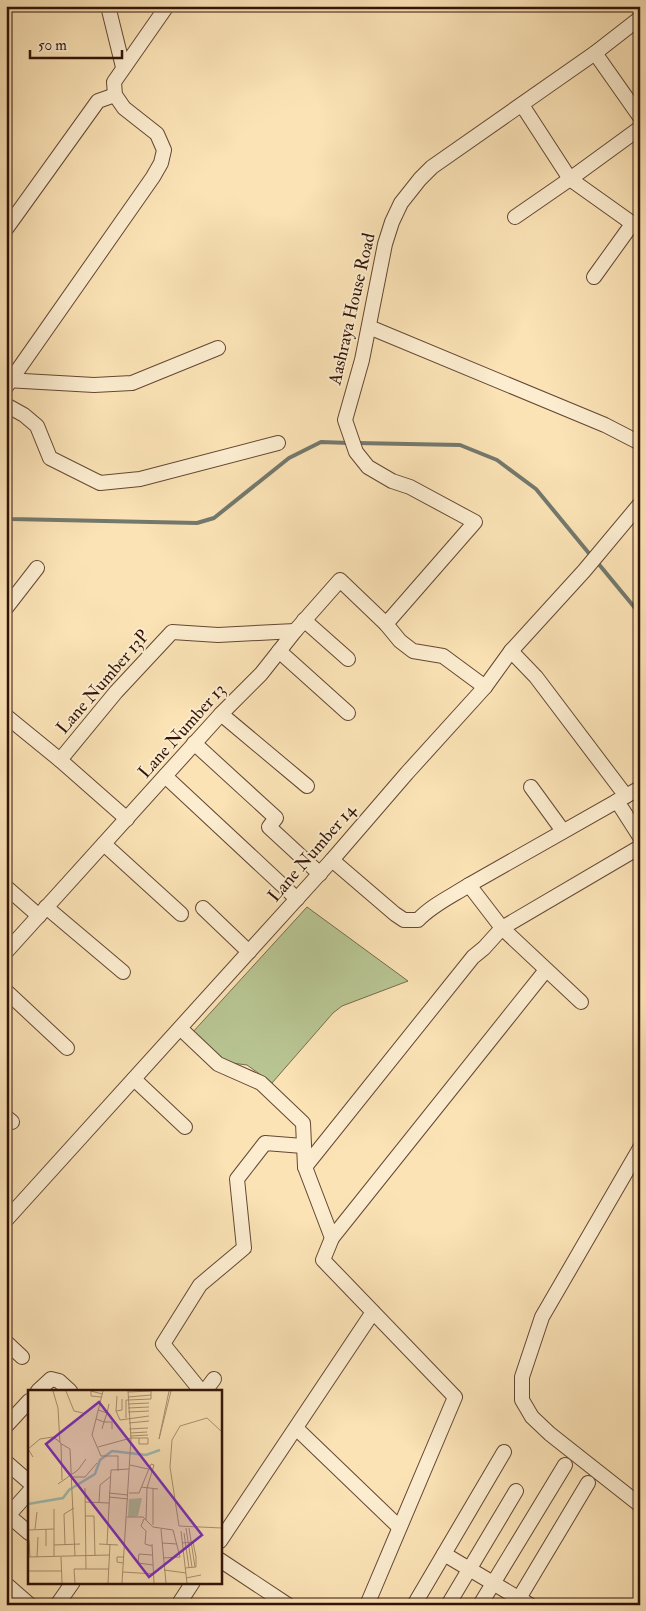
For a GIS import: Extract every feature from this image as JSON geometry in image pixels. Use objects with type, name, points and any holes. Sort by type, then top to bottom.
[{"type":"street","points":[[108,6],[123,67]]},
{"type":"street","points":[[8,382],[161,163],[164,150],[156,134],[124,108],[115,96],[114,82],[167,6]]},
{"type":"street","name":"Aashraya House Road","points":[[386,624],[475,522],[368,467],[356,452],[345,420],[362,360],[385,244],[392,222],[401,203],[432,167],[595,53],[640,18]]},
{"type":"street","points":[[595,53],[640,117]]},
{"type":"street","points":[[6,230],[98,101],[115,96]]},
{"type":"street","points":[[522,105],[570,179],[631,223],[594,277]]},
{"type":"street","points":[[515,217],[640,128]]},
{"type":"street","points":[[369,327],[605,424],[640,443]]},
{"type":"street","points":[[8,382],[94,385],[132,383],[218,348]]},
{"type":"street","points":[[6,404],[37,426],[50,458],[100,484],[140,479],[278,443]]},
{"type":"street","name":"Lane Number 14","points":[[6,1220],[320,874],[406,773],[485,687],[512,651],[584,571],[640,504]]},
{"type":"street","points":[[6,608],[37,568]]},
{"type":"street","name":"Lane Number 13","points":[[6,952],[194,743],[261,674],[340,580],[386,624]]},
{"type":"street","points":[[386,624],[400,641],[413,651],[443,656],[485,687]]},
{"type":"street","points":[[300,626],[348,659]]},
{"type":"street","name":"Lane Number 13P","points":[[60,760],[116,692],[172,632],[218,635],[300,626]]},
{"type":"street","points":[[279,651],[348,712]]},
{"type":"street","points":[[512,651],[536,677],[621,798],[640,837]]},
{"type":"street","points":[[221,714],[307,786]]},
{"type":"street","points":[[6,716],[128,818]]},
{"type":"street","points":[[194,743],[276,818],[269,827],[320,874]]},
{"type":"street","points":[[165,776],[297,899]]},
{"type":"street","points":[[531,787],[562,831]]},
{"type":"street","points":[[332,860],[395,914],[404,920],[418,920],[427,910],[469,885],[640,788]]},
{"type":"street","points":[[104,844],[180,914]]},
{"type":"street","points":[[305,1167],[473,957],[502,928],[640,847]]},
{"type":"street","points":[[469,885],[502,928],[581,1002]]},
{"type":"street","points":[[6,887],[123,972]]},
{"type":"street","points":[[203,908],[249,952]]},
{"type":"street","points":[[367,1605],[455,1397],[323,1260],[332,1238],[546,970]]},
{"type":"street","points":[[6,991],[67,1048]]},
{"type":"street","points":[[181,1029],[218,1064],[261,1083],[304,1123],[303,1146],[305,1167],[332,1238]]},
{"type":"street","points":[[134,1080],[185,1127]]},
{"type":"street","points":[[200,1390],[163,1344],[200,1286],[244,1248],[237,1179],[265,1143],[303,1146]]},
{"type":"street","points":[[640,1148],[542,1317],[522,1377],[522,1400],[532,1417],[550,1434],[640,1505]]},
{"type":"street","points":[[221,1540],[373,1312]]},
{"type":"street","points":[[6,1342],[22,1357]]},
{"type":"street","points":[[39,1390],[52,1378],[59,1381],[69,1390]]},
{"type":"street","points":[[206,1390],[214,1379]]},
{"type":"street","points":[[6,1426],[28,1402]]},
{"type":"street","points":[[296,1428],[399,1527]]},
{"type":"street","points":[[414,1605],[504,1452]]},
{"type":"street","points":[[6,1462],[28,1481]]},
{"type":"street","points":[[480,1605],[565,1464]]},
{"type":"street","points":[[444,1554],[493,1583],[521,1603],[588,1482]]},
{"type":"street","points":[[448,1605],[516,1491]]},
{"type":"street","points":[[28,1493],[7,1517],[28,1532]]},
{"type":"street","points":[[221,1561],[288,1605]]},
{"type":"street","points":[[6,1584],[30,1605]]},
{"type":"street","points":[[57,1605],[72,1584]]},
{"type":"street","points":[[178,1605],[192,1584]]},
{"type":"green space","points":[[307,907],[408,981],[342,1006],[333,1013],[272,1083],[247,1065],[224,1062],[192,1033]]},
{"type":"waterway","points":[[6,517],[11,519],[197,523],[214,518],[289,458],[321,442],[349,443]]},
{"type":"waterway","points":[[356,443],[460,445],[497,460],[536,489],[592,557]]},
{"type":"waterway","points":[[597,562],[640,614]]}]
